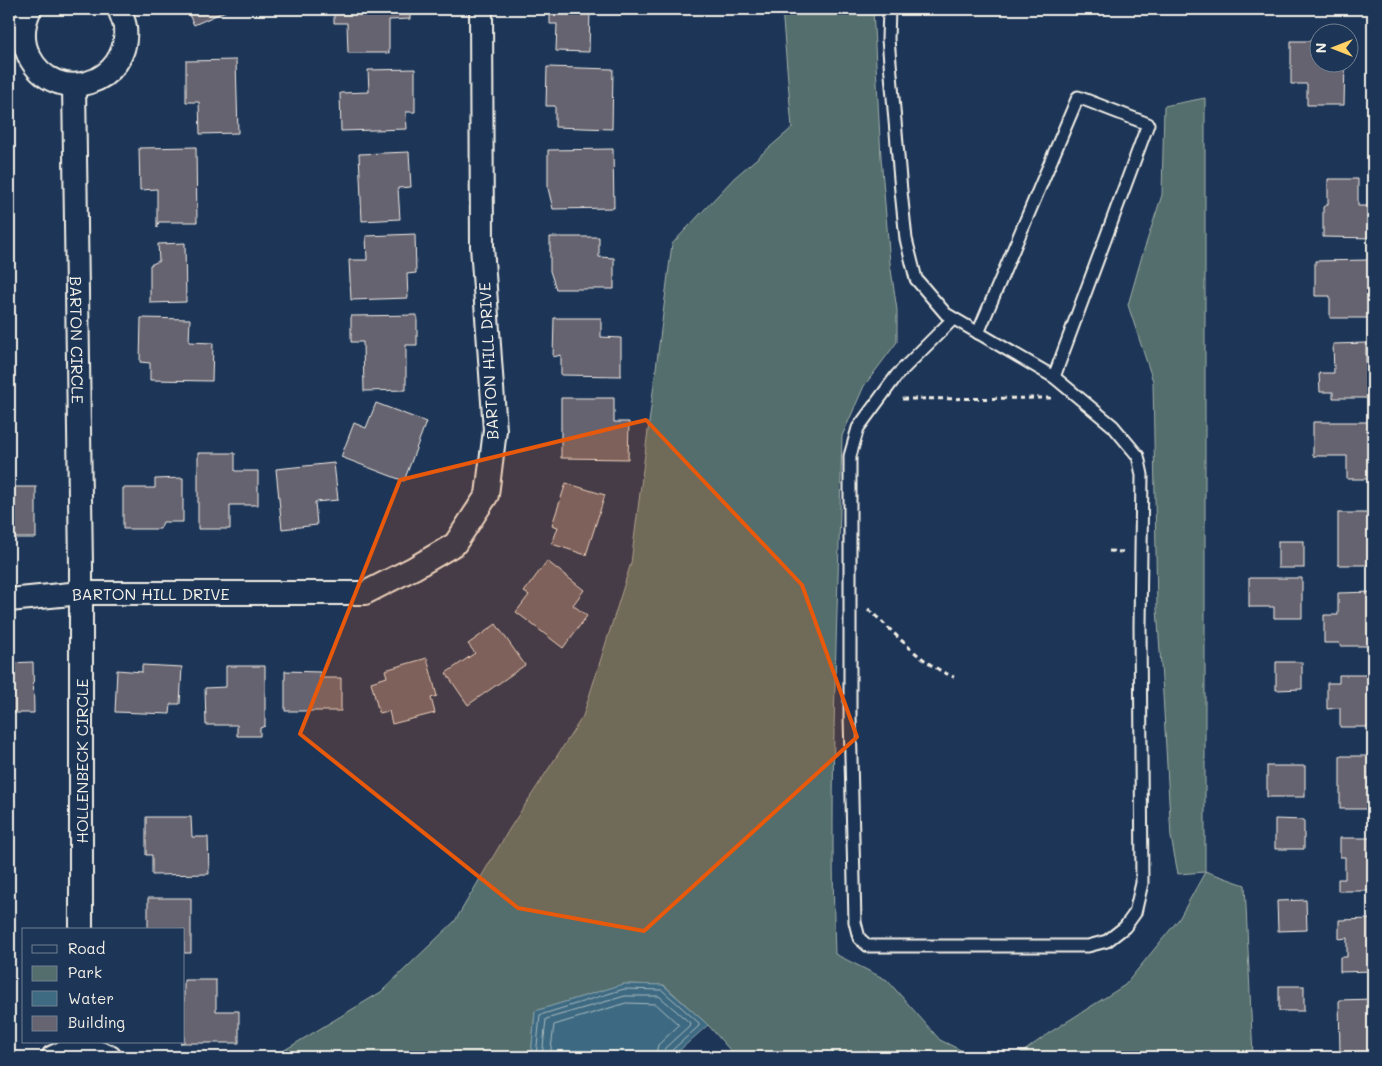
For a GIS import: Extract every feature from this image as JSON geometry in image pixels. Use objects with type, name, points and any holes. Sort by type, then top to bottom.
[{"type":"street","points":[[30,9],[23,34],[26,50],[33,64],[44,76],[59,83],[74,86],[92,82],[107,74],[119,60],[125,43],[125,25],[119,9]]},
{"type":"street","name":"BARTON HILL DRIVE","points":[[9,600],[81,593],[365,593],[455,544],[487,495],[495,430],[482,246],[481,9]]},
{"type":"street","name":"BARTON CIRCLE","points":[[74,86],[81,593]]},
{"type":"street","name":"HOLLENBECK CIRCLE","points":[[81,593],[81,928]]},
{"type":"street","points":[[53,1057],[81,1045],[110,1057]]},
{"type":"lane","points":[[889,9],[888,39],[906,239],[916,279],[946,314],[953,319],[1054,377],[1113,426],[1138,456],[1142,475],[1140,626],[1142,883],[1135,913],[1125,927],[1107,941],[1088,946],[868,946],[859,938],[855,922],[850,716],[850,456],[858,428],[892,383],[953,319]]},
{"type":"lane","points":[[978,332],[1078,97],[1148,124],[1054,377]]},
{"type":"path","points":[[894,399],[1057,398],[1051,393]]},
{"type":"path","points":[[1109,551],[1123,552],[1125,545]]},
{"type":"path","points":[[867,608],[918,656],[931,666],[954,677]]},
{"type":"highlighted area","points":[[646,420],[802,585],[857,737],[644,931],[518,908],[300,734],[400,480]]},
{"type":"green space","points":[[782,9],[873,9],[881,157],[890,263],[897,310],[897,342],[864,386],[842,436],[833,824],[835,954],[887,980],[940,1040],[975,1057],[736,1057],[708,1025],[664,985],[624,984],[535,1011],[531,1057],[273,1057],[381,992],[455,921],[510,828],[583,716],[631,563],[672,244],[734,178],[792,128]]},
{"type":"green space","points":[[1205,98],[1205,871],[1245,885],[1253,1057],[1016,1057],[1049,1033],[1125,985],[1179,919],[1205,872],[1178,874],[1171,837],[1157,609],[1153,381],[1128,305],[1162,195],[1164,106]]},
{"type":"water","points":[[624,984],[663,985],[708,1025],[672,1057],[531,1057],[535,1011]]},
{"type":"building","points":[[186,9],[230,9],[194,25]]},
{"type":"building","points":[[334,9],[410,9],[410,19],[389,20],[389,53],[348,53],[347,23],[334,23]]},
{"type":"building","points":[[550,9],[590,9],[589,52],[556,51],[557,24],[550,24]]},
{"type":"building","points":[[1291,41],[1310,41],[1310,72],[1345,72],[1344,105],[1307,105],[1307,84],[1291,84]]},
{"type":"building","points":[[236,60],[238,133],[200,134],[199,102],[186,102],[186,61]]},
{"type":"building","points":[[547,67],[613,69],[612,129],[555,127],[555,106],[546,106]]},
{"type":"building","points":[[415,69],[415,112],[406,112],[407,129],[341,131],[340,93],[369,92],[368,70]]},
{"type":"building","points":[[196,147],[197,222],[159,222],[157,228],[157,189],[140,190],[139,148]]},
{"type":"building","points":[[613,149],[614,208],[553,209],[548,188],[548,150]]},
{"type":"building","points":[[409,152],[411,187],[398,188],[400,219],[362,221],[359,154]]},
{"type":"building","points":[[1328,179],[1358,179],[1358,206],[1373,206],[1373,238],[1323,237],[1323,207],[1328,204]]},
{"type":"building","points":[[415,234],[416,273],[407,274],[408,298],[351,300],[349,260],[367,260],[366,236]]},
{"type":"building","points":[[550,237],[599,237],[599,257],[614,258],[614,289],[556,289],[550,271]]},
{"type":"building","points":[[185,243],[186,302],[150,303],[150,265],[159,261],[158,244]]},
{"type":"building","points":[[1369,260],[1369,280],[1373,280],[1373,318],[1330,318],[1330,296],[1315,296],[1315,261]]},
{"type":"building","points":[[9,281],[11,281],[10,324],[9,324]]},
{"type":"building","points":[[417,315],[417,345],[406,345],[406,390],[364,391],[363,342],[351,342],[351,316]]},
{"type":"building","points":[[141,318],[190,319],[189,342],[213,343],[212,381],[150,380],[150,363],[140,362]]},
{"type":"building","points":[[554,318],[601,318],[601,337],[621,338],[621,376],[561,375],[561,355],[553,357]]},
{"type":"building","points":[[1366,343],[1366,364],[1373,364],[1373,398],[1333,398],[1333,392],[1320,392],[1319,373],[1334,373],[1333,344]]},
{"type":"building","points":[[561,398],[614,398],[614,422],[629,422],[628,459],[561,458]]},
{"type":"building","points":[[376,403],[426,422],[404,481],[341,457],[354,423],[366,428]]},
{"type":"building","points":[[1313,422],[1370,422],[1370,445],[1373,445],[1373,479],[1347,479],[1347,456],[1313,456]]},
{"type":"building","points":[[198,453],[235,453],[235,471],[258,471],[258,505],[230,505],[230,529],[198,529]]},
{"type":"building","points":[[334,463],[338,500],[315,502],[317,525],[282,529],[276,469]]},
{"type":"building","points":[[183,478],[183,522],[163,522],[160,529],[123,529],[123,488],[155,488],[155,479]]},
{"type":"building","points":[[566,483],[605,495],[586,555],[552,544],[558,527],[552,525]]},
{"type":"building","points":[[9,487],[36,487],[36,538],[9,538]]},
{"type":"building","points":[[1338,513],[1373,513],[1373,565],[1338,565]]},
{"type":"building","points":[[1278,541],[1304,541],[1304,568],[1278,568]]},
{"type":"building","points":[[547,561],[584,590],[573,605],[587,616],[563,648],[516,612],[529,595],[524,592]]},
{"type":"building","points":[[1249,578],[1302,578],[1302,618],[1274,618],[1274,607],[1249,607]]},
{"type":"building","points":[[1373,592],[1373,646],[1340,646],[1339,643],[1324,643],[1324,615],[1338,615],[1338,593]]},
{"type":"building","points":[[496,624],[525,665],[468,705],[446,673],[475,653],[468,644]]},
{"type":"building","points":[[427,658],[437,696],[431,698],[435,713],[392,724],[389,711],[379,713],[371,682],[387,677],[385,670]]},
{"type":"building","points":[[33,662],[34,713],[9,713],[9,663]]},
{"type":"building","points":[[1276,662],[1302,662],[1302,689],[1276,690]]},
{"type":"building","points":[[142,665],[182,667],[180,704],[171,704],[170,714],[115,712],[117,670],[142,672]]},
{"type":"building","points":[[226,666],[265,666],[265,726],[260,728],[260,736],[237,736],[237,725],[206,725],[205,688],[226,687]]},
{"type":"building","points":[[285,671],[320,672],[320,678],[341,678],[341,711],[285,711]]},
{"type":"building","points":[[1339,675],[1373,675],[1373,727],[1340,727],[1340,708],[1327,709],[1327,683],[1339,683]]},
{"type":"building","points":[[1340,756],[1373,756],[1373,809],[1340,809]]},
{"type":"building","points":[[1267,766],[1305,766],[1305,797],[1267,797]]},
{"type":"building","points":[[146,817],[191,817],[192,837],[208,837],[209,874],[152,875],[152,855],[146,855]]},
{"type":"building","points":[[1275,819],[1304,820],[1304,849],[1275,849]]},
{"type":"building","points":[[1340,838],[1373,838],[1373,891],[1338,891],[1338,879],[1345,879],[1345,857],[1340,857]]},
{"type":"building","points":[[9,842],[11,842],[12,877],[9,877]]},
{"type":"building","points":[[148,898],[191,898],[191,953],[185,953],[185,928],[148,928]]},
{"type":"building","points":[[1306,900],[1307,930],[1278,931],[1277,901]]},
{"type":"building","points":[[1373,919],[1373,971],[1340,972],[1340,957],[1347,957],[1347,938],[1339,939],[1339,920]]},
{"type":"building","points":[[9,925],[12,925],[12,959],[9,959]]},
{"type":"building","points":[[185,980],[216,980],[216,1011],[239,1011],[239,1043],[185,1043]]},
{"type":"building","points":[[1279,986],[1304,986],[1304,1011],[1279,1011]]},
{"type":"building","points":[[1373,999],[1373,1052],[1340,1053],[1339,1000]]}]
